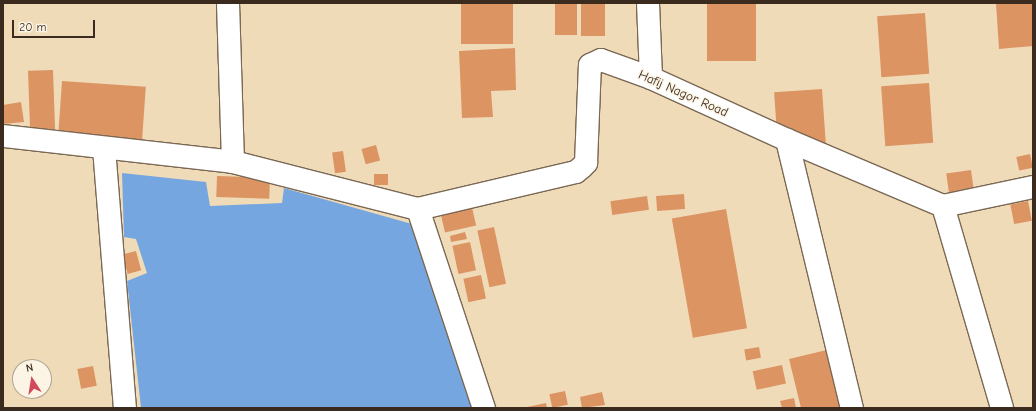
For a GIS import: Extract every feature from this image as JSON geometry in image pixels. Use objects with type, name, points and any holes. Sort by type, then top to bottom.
[{"type":"street","points":[[228,3],[233,162]]},
{"type":"street","points":[[648,3],[651,78]]},
{"type":"street","name":"Hafij Nagor Road","points":[[418,209],[576,172],[586,163],[590,64],[601,60],[651,78],[787,140],[942,206]]},
{"type":"street","points":[[3,136],[233,162],[418,209],[484,408]]},
{"type":"street","points":[[787,140],[852,408]]},
{"type":"street","points":[[104,148],[125,408]]},
{"type":"street","points":[[1002,408],[942,206],[1033,187]]},
{"type":"water","points":[[122,173],[206,182],[210,206],[282,203],[284,188],[412,224],[472,408],[141,408],[127,281],[147,273],[136,239],[124,237]]},
{"type":"building","points":[[461,3],[513,3],[513,44],[461,44]]},
{"type":"building","points":[[555,3],[577,3],[577,35],[555,35]]},
{"type":"building","points":[[581,3],[605,3],[605,36],[581,36]]},
{"type":"building","points":[[707,3],[756,3],[756,61],[707,61]]},
{"type":"building","points":[[996,3],[1033,3],[1033,46],[999,49]]},
{"type":"building","points":[[925,13],[929,74],[881,77],[877,16]]},
{"type":"building","points":[[515,48],[516,90],[491,91],[493,117],[462,118],[459,51]]},
{"type":"building","points":[[53,70],[55,129],[30,130],[28,71]]},
{"type":"building","points":[[62,81],[146,87],[142,142],[58,136]]},
{"type":"building","points":[[929,83],[933,143],[885,146],[881,86]]},
{"type":"building","points":[[822,89],[826,150],[778,153],[774,92]]},
{"type":"building","points":[[21,102],[24,122],[3,124],[3,105]]},
{"type":"building","points":[[376,145],[380,160],[366,164],[362,149]]},
{"type":"building","points":[[343,151],[346,172],[335,173],[332,153]]},
{"type":"building","points":[[1030,154],[1033,168],[1019,171],[1016,157]]},
{"type":"building","points":[[971,170],[974,192],[949,195],[946,173]]},
{"type":"building","points":[[374,174],[388,174],[388,185],[374,185]]},
{"type":"building","points":[[217,176],[270,178],[269,199],[216,197]]},
{"type":"building","points":[[684,194],[685,209],[657,211],[656,196]]},
{"type":"building","points":[[647,196],[649,210],[612,215],[610,201]]},
{"type":"building","points":[[1028,201],[1032,221],[1014,224],[1010,204]]},
{"type":"building","points":[[471,203],[476,225],[445,233],[440,210]]},
{"type":"building","points":[[726,209],[747,328],[693,338],[672,219]]},
{"type":"building","points":[[494,227],[506,284],[489,287],[477,231]]},
{"type":"building","points":[[465,232],[467,239],[451,242],[450,236]]},
{"type":"building","points":[[470,242],[476,270],[458,274],[452,246]]},
{"type":"building","points":[[136,251],[141,270],[128,274],[122,255]]},
{"type":"building","points":[[481,275],[486,298],[468,302],[463,279]]},
{"type":"building","points":[[759,347],[761,358],[746,360],[744,350]]},
{"type":"building","points":[[831,349],[845,408],[801,408],[789,359]]},
{"type":"building","points":[[782,365],[786,384],[757,390],[753,371]]},
{"type":"building","points":[[93,366],[97,386],[81,389],[77,369]]},
{"type":"building","points":[[565,391],[568,405],[552,408],[549,394]]},
{"type":"building","points":[[602,392],[605,405],[582,408],[580,397]]},
{"type":"building","points":[[794,398],[796,408],[782,408],[780,401]]},
{"type":"building","points":[[546,403],[547,408],[527,408],[527,407]]}]
